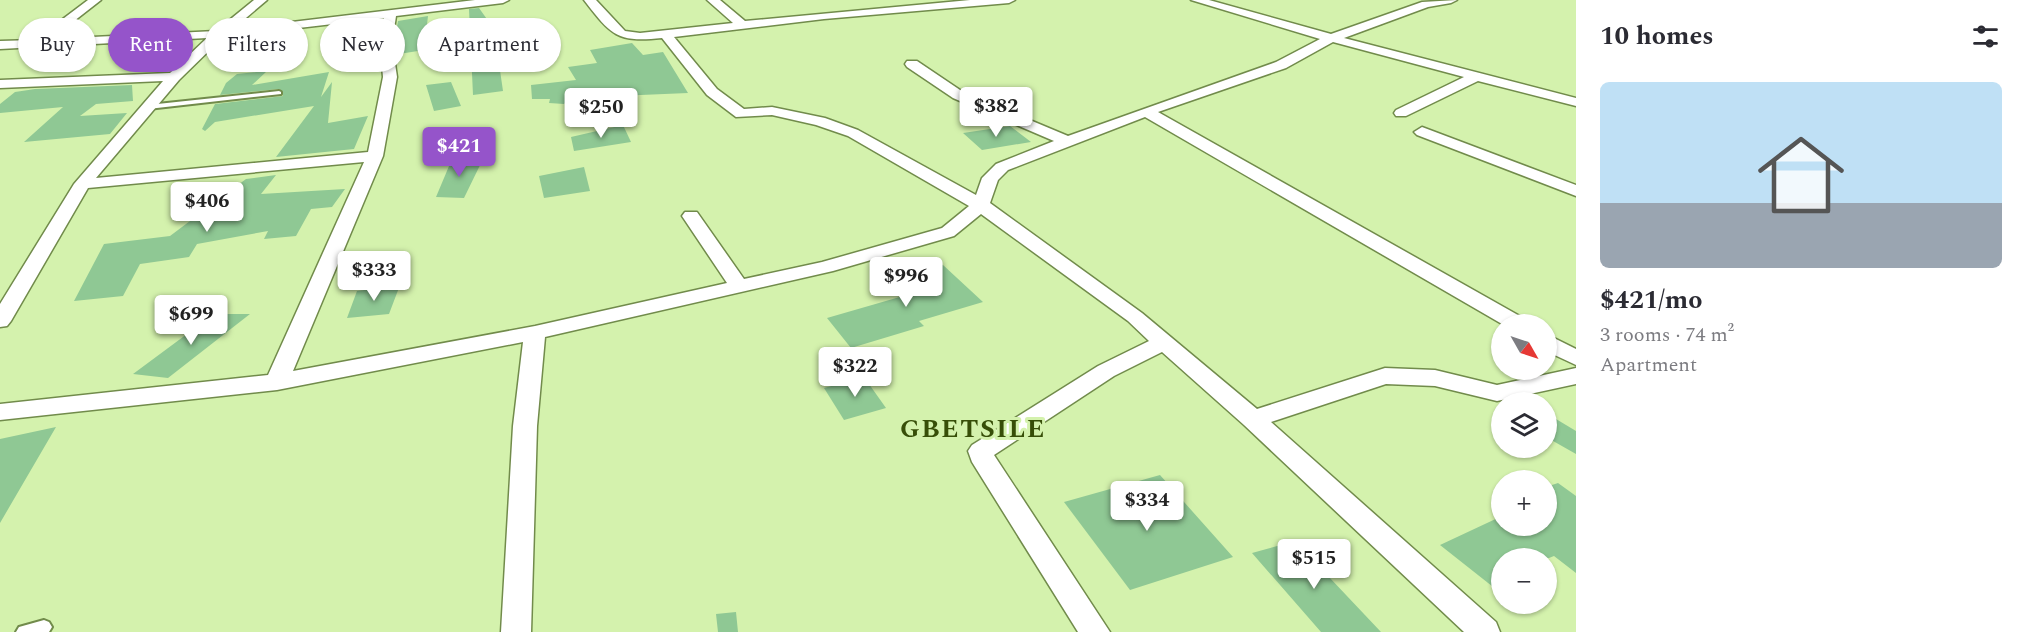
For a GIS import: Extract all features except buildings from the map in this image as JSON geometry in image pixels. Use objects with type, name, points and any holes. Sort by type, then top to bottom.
[{"type":"street","points":[[71,18],[95,0]]},
{"type":"street","points":[[239,18],[261,0]]},
{"type":"street","points":[[308,24],[503,0]]},
{"type":"street","points":[[590,0],[621,34],[628,37],[1009,0]]},
{"type":"street","points":[[713,0],[741,25]]},
{"type":"street","points":[[1197,0],[1331,38],[1576,102]]},
{"type":"street","points":[[1412,0],[1426,4]]},
{"type":"street","points":[[0,412],[277,382],[536,333],[826,267],[948,231],[981,204],[990,178],[1002,167],[1147,112],[1281,65],[1331,38],[1426,4],[1450,0]]},
{"type":"street","points":[[277,382],[375,156],[390,77],[386,43],[390,15]]},
{"type":"street","points":[[665,34],[712,92],[741,114],[772,111],[820,121],[853,134],[981,204],[1135,317],[1253,418],[1485,632]]},
{"type":"street","points":[[96,39],[205,35]]},
{"type":"street","points":[[0,45],[18,44]]},
{"type":"street","points":[[0,321],[5,305],[82,184],[174,77],[205,47]]},
{"type":"street","points":[[912,64],[958,94],[1069,142]]},
{"type":"street","points":[[1401,113],[1477,76]]},
{"type":"street","points":[[0,84],[174,77]]},
{"type":"street","points":[[1558,97],[1576,89]]},
{"type":"street","points":[[1147,112],[1500,314]]},
{"type":"street","points":[[1422,132],[1576,191]]},
{"type":"street","points":[[82,184],[375,156]]},
{"type":"street","points":[[691,216],[740,288]]},
{"type":"street","points":[[516,632],[525,426],[536,333]]},
{"type":"street","points":[[1095,632],[981,455],[981,451],[1106,370],[1164,342]]},
{"type":"street","points":[[1557,347],[1576,358]]},
{"type":"street","points":[[1253,418],[1385,376],[1435,378],[1497,393],[1576,376]]},
{"type":"lane","points":[[148,107],[279,93]]},
{"type":"lane","points":[[24,632],[44,627]]},
{"type":"district","name":"GBETSILE","points":[[973,428]]}]
